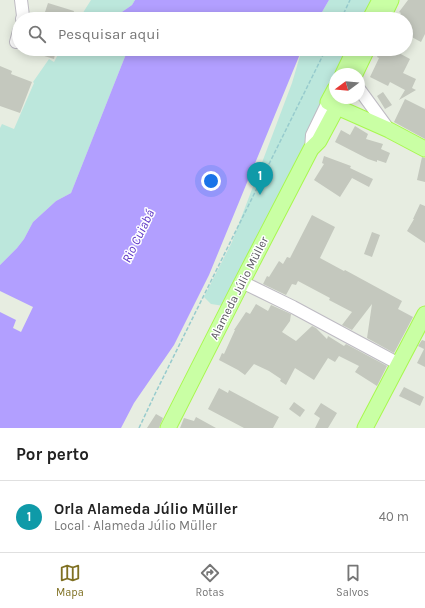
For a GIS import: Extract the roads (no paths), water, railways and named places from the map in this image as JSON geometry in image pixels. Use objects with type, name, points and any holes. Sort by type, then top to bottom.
[{"type":"main road","points":[[374,12],[380,0]]},
{"type":"main road","points":[[385,12],[391,0]]},
{"type":"main road","points":[[346,68],[352,56]]},
{"type":"main road","points":[[358,68],[364,56]]},
{"type":"main road","name":"Alameda Júlio Müller","points":[[168,428],[311,149],[319,141],[334,104]]},
{"type":"main road","points":[[339,104],[425,149]]},
{"type":"main road","points":[[365,428],[425,314]]},
{"type":"street","points":[[21,0],[22,12]]},
{"type":"street","points":[[365,97],[389,130]]},
{"type":"street","points":[[242,282],[293,307],[399,364]]},
{"type":"water","points":[[135,0],[329,0],[322,12],[122,12],[132,5]]},
{"type":"water","name":"Rio Cuiabá","points":[[125,56],[299,56],[209,275],[174,345],[134,403],[121,428],[0,428],[0,265],[24,239],[33,222],[56,201],[71,193]]},
{"type":"place","name":"Orla Alameda Júlio Müller","points":[[260,195]]}]
